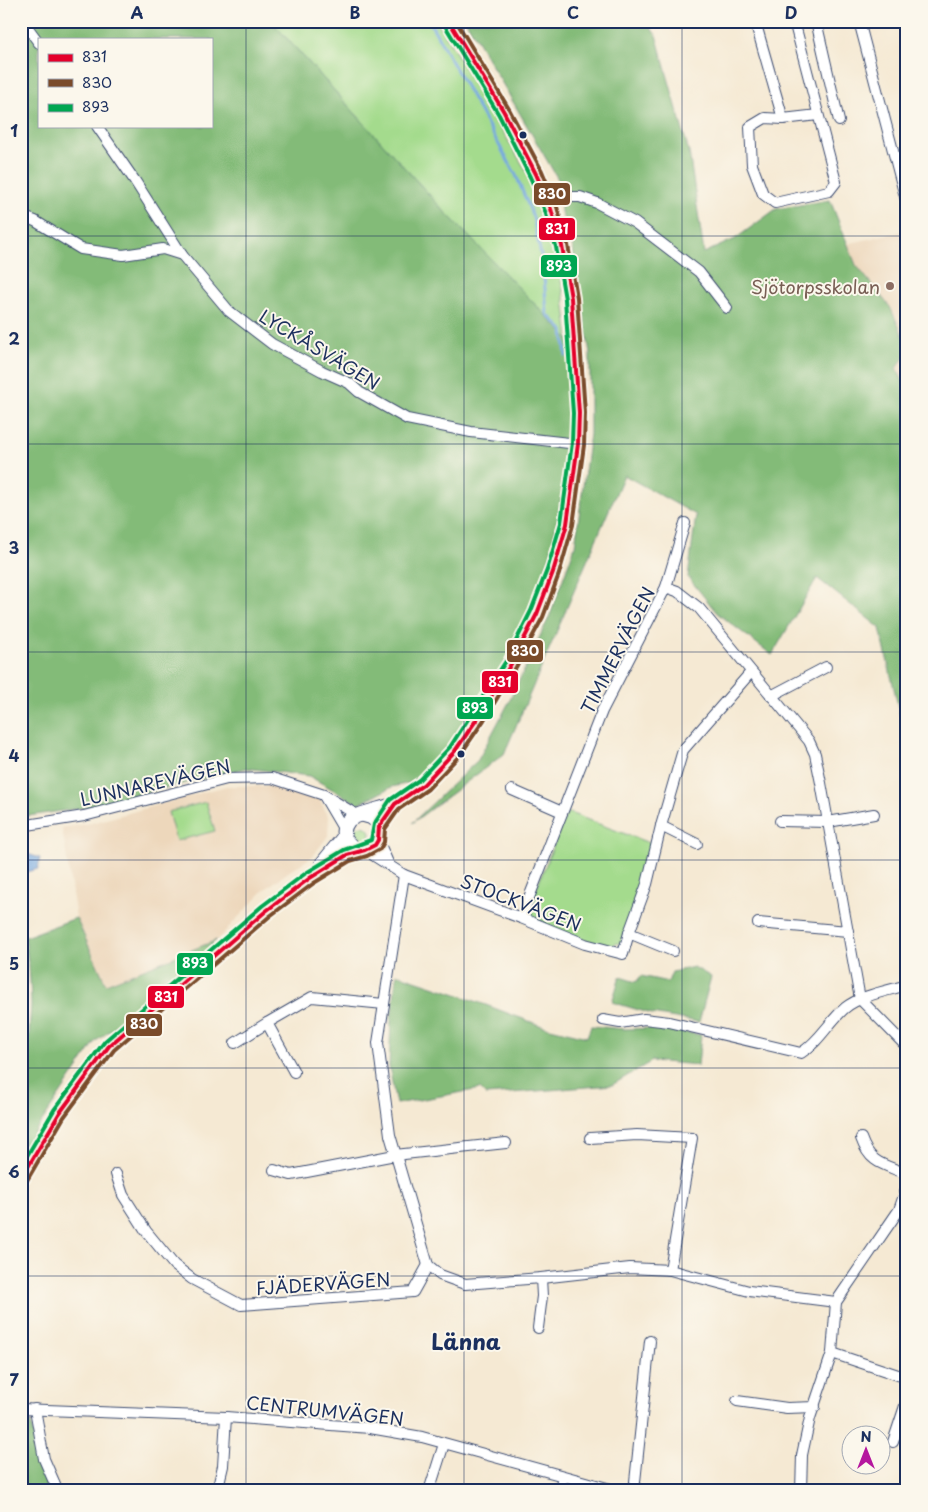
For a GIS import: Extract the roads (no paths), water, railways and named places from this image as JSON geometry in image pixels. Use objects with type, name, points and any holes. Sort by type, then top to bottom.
[{"type":"street","points":[[23,21],[38,42]]},
{"type":"street","points":[[310,878],[344,833],[346,823],[351,818],[395,804],[423,785],[455,751],[506,672],[537,614],[553,572],[567,524],[578,444],[579,413],[572,298],[562,246],[547,200],[531,164],[504,112],[449,21]]},
{"type":"street","points":[[755,21],[783,119]]},
{"type":"street","points":[[794,21],[836,182],[829,191],[775,203],[763,194],[752,165],[750,127],[765,118],[783,119],[818,115]]},
{"type":"street","points":[[816,21],[839,121]]},
{"type":"street","points":[[859,21],[907,204]]},
{"type":"street","name":"LYCKÅSVÄGEN","points":[[98,128],[182,255],[229,311],[272,344],[349,383],[359,392],[407,419],[471,432],[578,444]]},
{"type":"street","points":[[547,200],[561,196],[580,197],[598,203],[636,224],[699,272],[727,308]]},
{"type":"street","points":[[21,216],[81,249],[123,255],[163,249],[182,255]]},
{"type":"street","points":[[666,587],[685,523]]},
{"type":"street","name":"TIMMERVÄGEN","points":[[521,918],[602,711],[666,587],[678,587],[699,608],[800,729],[812,747],[828,822],[860,999]]},
{"type":"street","points":[[771,696],[826,667]]},
{"type":"street","name":"STOCKVÄGEN","points":[[363,850],[404,874],[585,944],[623,954],[628,933],[647,884],[661,826],[683,750],[751,672]]},
{"type":"street","name":"LUNNAREVÄGEN","points":[[21,826],[84,816],[227,779],[272,778],[324,795],[361,815]]},
{"type":"street","points":[[512,790],[562,812]]},
{"type":"street","points":[[324,795],[344,833],[347,843],[353,848],[363,850]]},
{"type":"street","points":[[21,1179],[59,1114],[109,1046],[266,911],[329,864],[375,845],[395,804]]},
{"type":"street","points":[[780,821],[828,822],[874,814]]},
{"type":"street","points":[[361,815],[371,817],[376,821],[389,865]]},
{"type":"street","points":[[661,826],[697,844]]},
{"type":"street","points":[[404,874],[378,1043],[390,1135],[428,1264],[440,1275],[464,1284],[630,1268],[670,1270],[749,1291],[836,1302]]},
{"type":"street","points":[[758,923],[848,931]]},
{"type":"street","points":[[628,933],[673,951]]},
{"type":"street","points":[[604,1020],[620,1023],[644,1019],[669,1022],[801,1053],[813,1046],[845,1008],[860,999],[907,985]]},
{"type":"street","points":[[235,1043],[312,997],[384,1004]]},
{"type":"street","points":[[860,999],[907,1047]]},
{"type":"street","points":[[267,1024],[294,1072]]},
{"type":"street","points":[[590,1138],[637,1135],[692,1138],[670,1270]]},
{"type":"street","points":[[861,1138],[866,1152],[874,1160],[907,1174]]},
{"type":"street","points":[[274,1170],[291,1175],[395,1155],[506,1143]]},
{"type":"street","name":"FJÄDERVÄGEN","points":[[116,1174],[123,1195],[146,1232],[174,1265],[192,1279],[241,1305],[413,1292],[428,1264]]},
{"type":"street","points":[[801,1491],[802,1455],[810,1418],[832,1353],[836,1302],[903,1212],[907,1187]]},
{"type":"street","points":[[538,1328],[542,1296],[541,1278]]},
{"type":"street","points":[[634,1491],[650,1341]]},
{"type":"street","points":[[832,1353],[907,1378]]},
{"type":"street","points":[[893,1442],[907,1400]]},
{"type":"street","points":[[737,1401],[787,1408],[815,1406]]},
{"type":"street","name":"CENTRUMVÄGEN","points":[[21,1408],[226,1418],[370,1428],[422,1437],[618,1491]]},
{"type":"street","points":[[35,1409],[44,1459],[58,1491]]},
{"type":"street","points":[[217,1491],[222,1466],[226,1418]]},
{"type":"street","points":[[429,1491],[444,1444]]},
{"type":"street","points":[[559,1491],[563,1477]]},
{"type":"water","points":[[27,854],[40,858],[38,869],[21,873],[21,857]]},
{"type":"waterway","points":[[429,21],[516,175],[533,217],[543,265],[547,314],[563,330],[566,356]]},
{"type":"place","name":"Sjötorpsskolan","points":[[890,286]]},
{"type":"district","name":"Länna","points":[[466,1340]]}]
